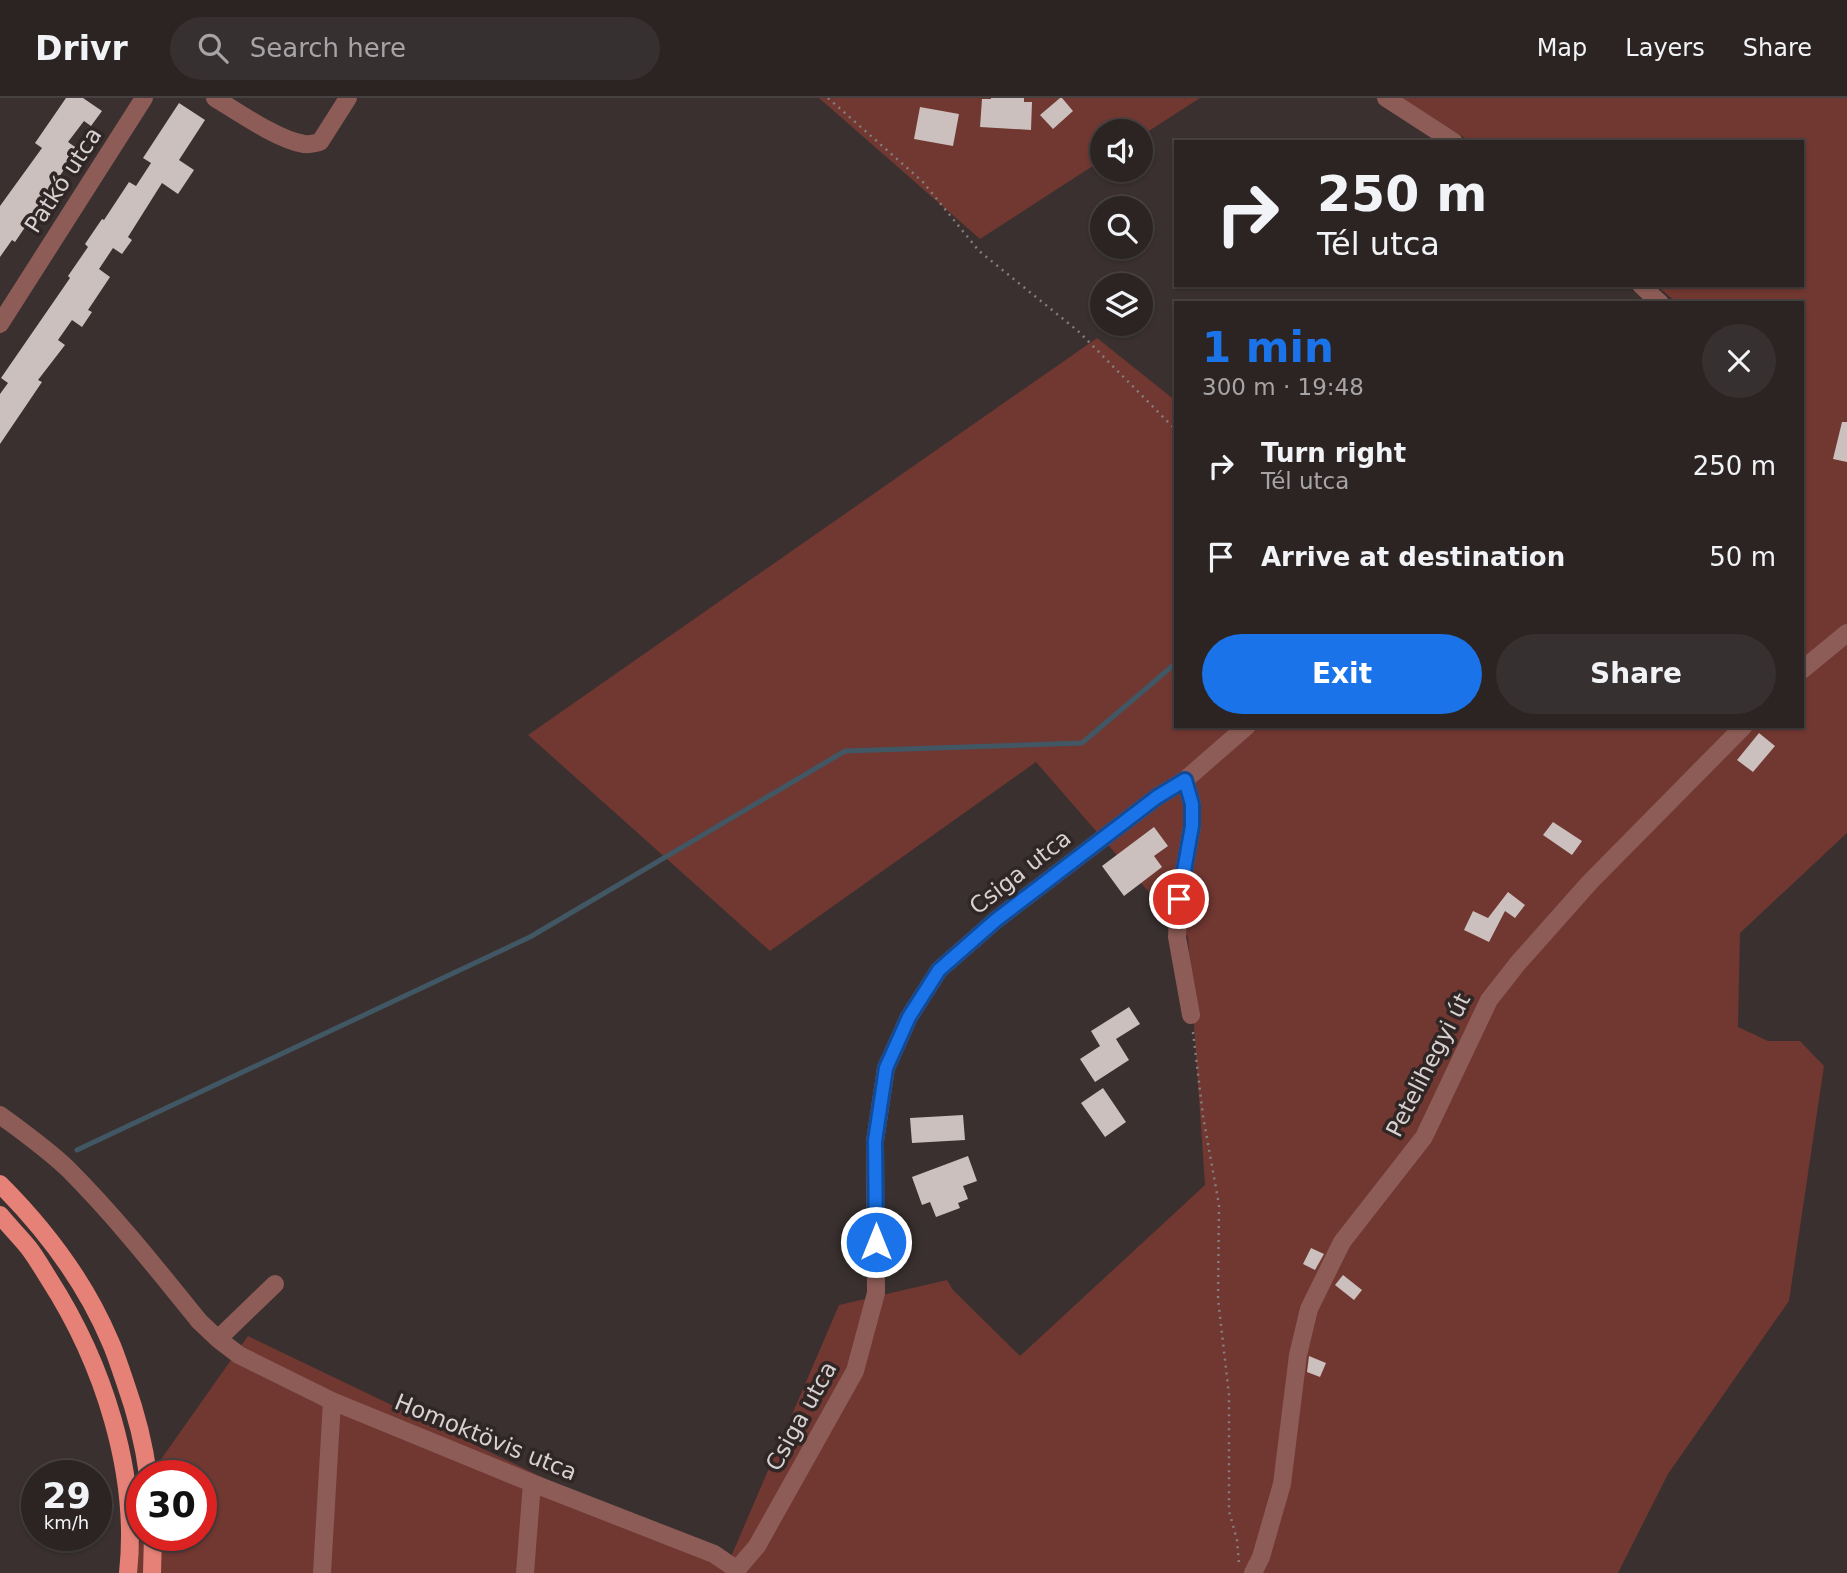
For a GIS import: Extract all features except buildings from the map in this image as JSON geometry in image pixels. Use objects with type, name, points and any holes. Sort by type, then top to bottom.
[{"type":"main road","points":[[0,1184],[46,1234],[82,1286],[110,1340],[134,1407],[146,1460]]},
{"type":"main road","points":[[0,1215],[30,1249],[61,1297],[90,1355],[112,1416],[126,1483],[131,1546],[128,1573]]},
{"type":"main road","points":[[152,1573],[153,1551]]},
{"type":"street","name":"Patkó utca","points":[[0,324],[144,98]]},
{"type":"street","points":[[215,98],[279,134],[306,145],[320,142],[348,98]]},
{"type":"street","points":[[1386,98],[1451,140]]},
{"type":"street","points":[[1643,287],[1658,301]]},
{"type":"street","points":[[1804,668],[1847,634]]},
{"type":"street","name":"Csiga utca","points":[[735,1571],[757,1546],[855,1371],[876,1293],[875,1141],[886,1068],[909,1017],[939,970],[996,920],[1157,797],[1185,780],[1245,728]]},
{"type":"street","name":"Petelihegyi út","points":[[1246,1572],[1261,1557],[1282,1484],[1298,1355],[1309,1309],[1342,1242],[1424,1137],[1489,1000],[1503,981],[1590,882],[1742,728]]},
{"type":"street","points":[[1185,780],[1192,804],[1192,826],[1179,899],[1178,937],[1191,1015]]},
{"type":"street","name":"Homoktövis utca","points":[[0,1115],[66,1168],[108,1213],[199,1321],[239,1355],[332,1401],[714,1554],[735,1571]]},
{"type":"street","points":[[218,1339],[275,1284]]},
{"type":"street","points":[[322,1573],[332,1401]]},
{"type":"street","points":[[525,1573],[532,1483]]},
{"type":"path","points":[[828,98],[923,182],[979,251],[1078,331],[1174,428]]},
{"type":"path","points":[[1191,1015],[1203,1116],[1219,1205],[1218,1299],[1229,1395],[1228,1511],[1246,1572]]},
{"type":"shaded area","points":[[819,98],[1200,98],[1153,128],[1153,119],[1090,119],[1090,168],[980,239]]},
{"type":"shaded area","points":[[1396,98],[1847,98],[1847,833],[1740,933],[1738,1027],[1768,1041],[1800,1041],[1824,1066],[1789,1301],[1668,1474],[1618,1573],[134,1573],[138,1551],[217,1551],[217,1460],[160,1460],[248,1336],[727,1566],[839,1305],[947,1280],[953,1290],[1020,1356],[1205,1185],[1188,937],[1036,762],[770,951],[528,735],[1097,338],[1174,399],[1174,728],[1804,728],[1804,301],[1675,301],[1658,287],[1804,287],[1804,140],[1469,140]]},
{"type":"waterway","points":[[77,1150],[530,937],[845,751],[1082,743],[1174,665]]},
{"type":"route","points":[[876,1242],[875,1141],[886,1068],[909,1017],[939,970],[996,920],[1157,797],[1185,780],[1192,804],[1192,826],[1179,899]]}]
